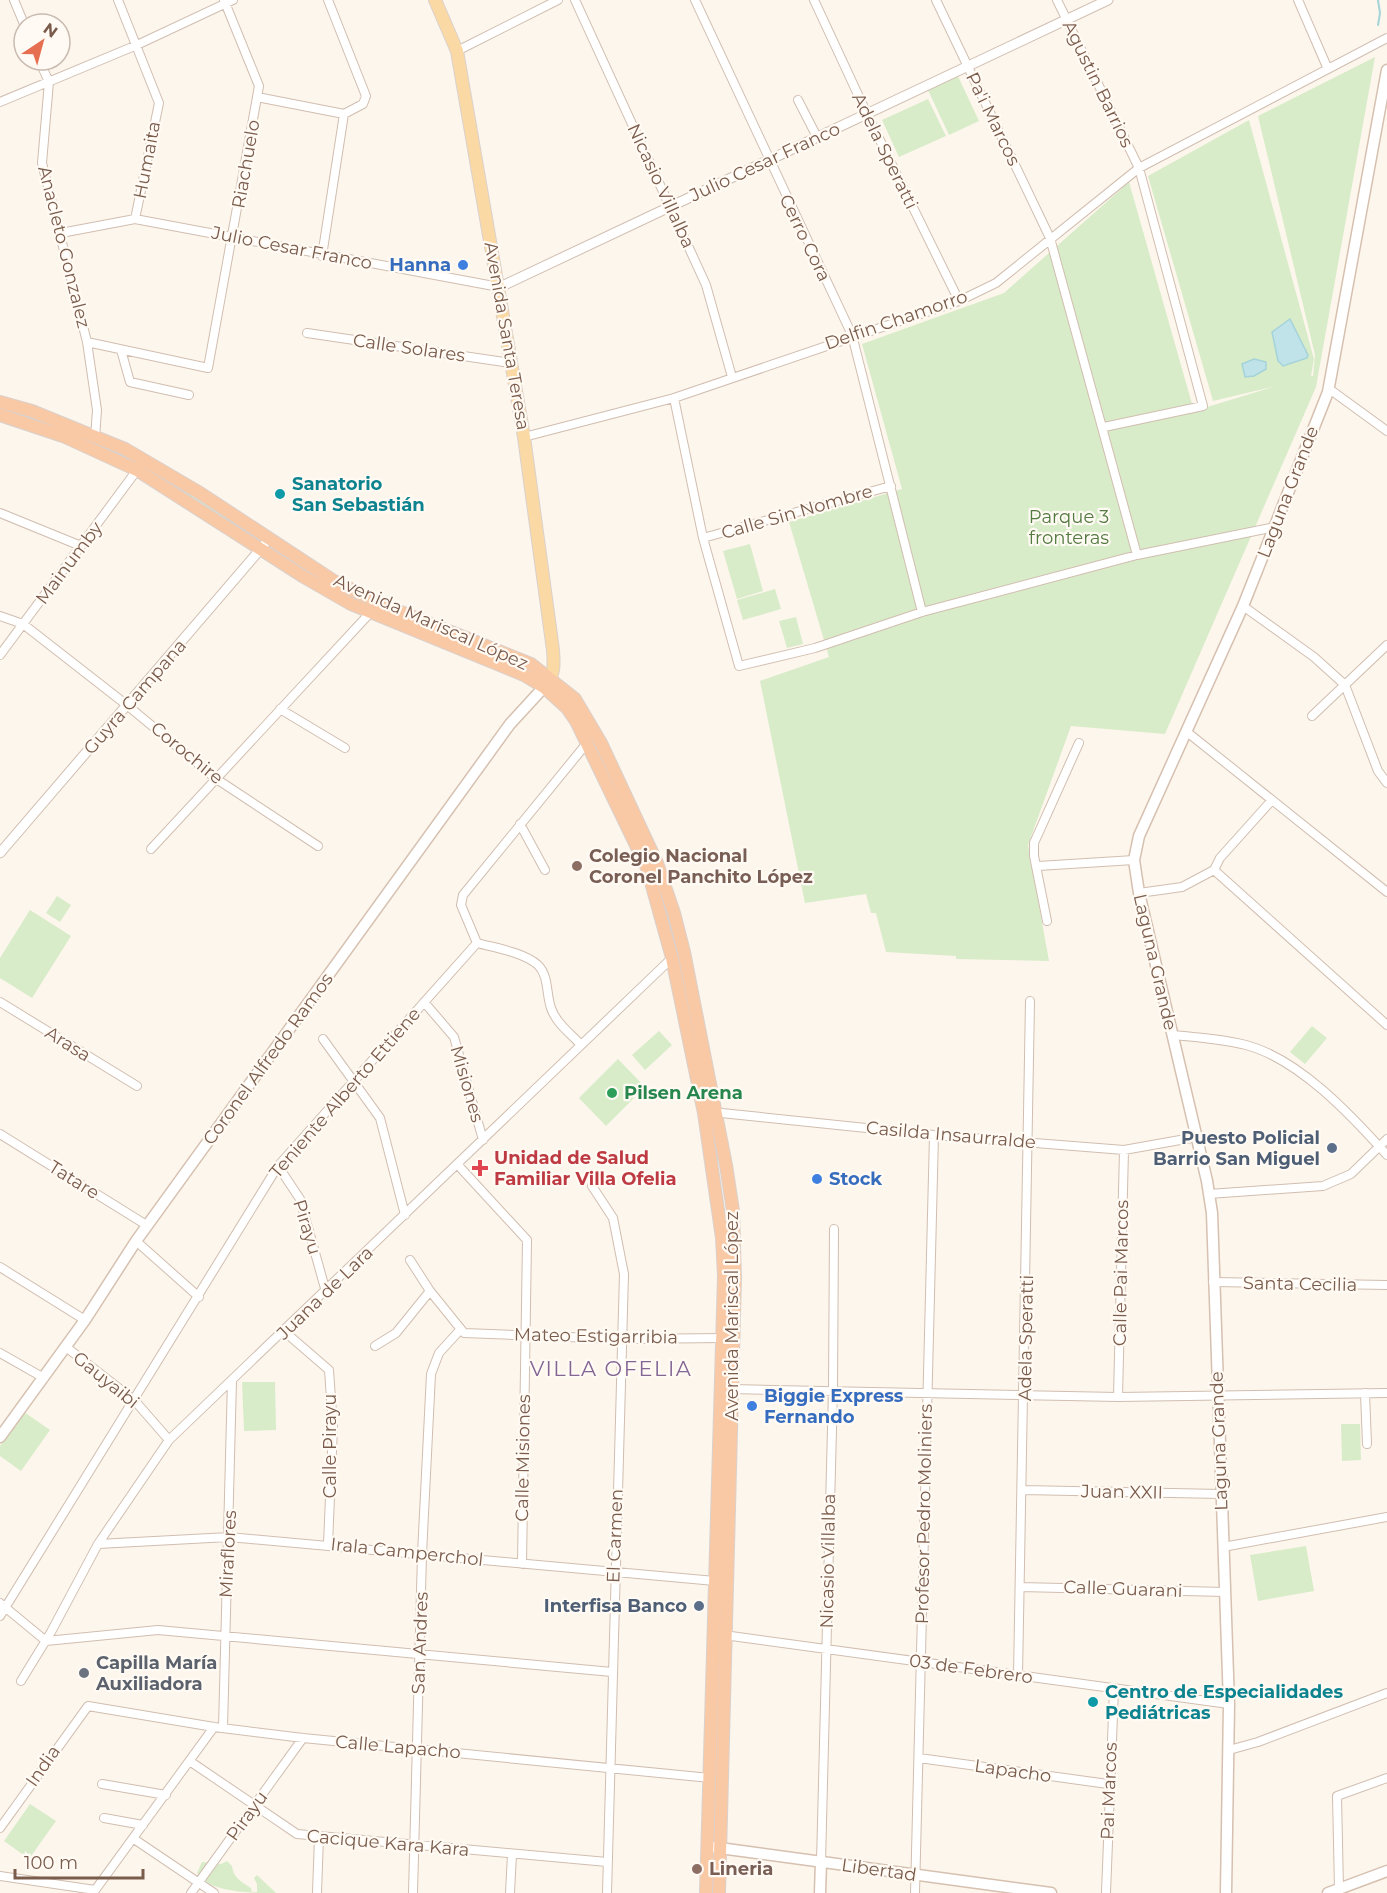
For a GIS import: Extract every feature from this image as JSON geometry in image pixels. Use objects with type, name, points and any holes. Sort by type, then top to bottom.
[{"type":"highway","name":"Avenida Mariscal López","points":[[0,402],[95,436],[145,459],[328,591],[370,613],[548,683],[567,708],[587,743],[647,868],[710,1112],[726,1165],[735,1242],[734,1338],[726,1389],[715,1581],[719,1635],[710,1778],[719,1893]]},
{"type":"highway","name":"Avenida Mariscal López","points":[[0,415],[37,426],[94,449],[137,470],[265,544],[359,594],[520,660],[584,710],[601,743],[657,863],[684,949],[710,1112],[712,1167],[722,1238],[721,1338],[726,1389],[714,1848],[706,1893]]},
{"type":"highway","points":[[712,1167],[726,1165]]},
{"type":"main road","name":"Avenida Santa Teresa","points":[[435,0],[457,51],[500,287],[554,650],[548,683]]},
{"type":"main road","name":"Laguna Grande","points":[[1226,1893],[1229,1704],[1213,1236],[1209,1194],[1138,893],[1134,860],[1148,813],[1243,606],[1329,388],[1387,70]]},
{"type":"main road","name":"Coronel Alfredo Ramos","points":[[0,1437],[85,1320],[136,1241],[510,724],[548,683]]},
{"type":"main road","name":"Libertad","points":[[714,1848],[1013,1890],[1051,1893]]},
{"type":"main road","name":"Nicasio Villalba","points":[[820,1893],[821,1862]]},
{"type":"main road","points":[[1328,1893],[1387,1871]]},
{"type":"street","name":"Humaita","points":[[118,0],[159,103],[135,219]]},
{"type":"street","points":[[257,97],[344,114],[363,104],[366,96],[328,0]]},
{"type":"street","points":[[457,51],[558,0]]},
{"type":"street","name":"Nicasio Villalba","points":[[576,0],[706,285],[732,377]]},
{"type":"street","name":"Cerro Cora","points":[[695,0],[852,335],[922,612]]},
{"type":"street","name":"Adela Speratti","points":[[814,0],[959,301]]},
{"type":"street","name":"Pa'i Marcos","points":[[936,0],[1050,238],[1104,427],[1137,555]]},
{"type":"street","name":"Agustin Barrios","points":[[1057,0],[1139,168],[1203,406],[1104,427]]},
{"type":"street","name":"Julio Cesar Franco","points":[[61,233],[135,219],[233,236],[322,256],[500,287],[1108,0]]},
{"type":"street","points":[[1298,0],[1327,67]]},
{"type":"street","points":[[0,102],[137,45],[228,1]]},
{"type":"street","name":"Riachuelo","points":[[121,350],[208,368],[259,86],[228,1]]},
{"type":"street","name":"Delfin Chamorro","points":[[524,437],[674,398],[852,335],[959,301],[996,283],[1139,168],[1327,67],[1387,38]]},
{"type":"street","name":"Anacleto Gonzalez","points":[[44,72],[49,82],[42,163],[87,342],[97,410],[94,449]]},
{"type":"street","points":[[798,100],[818,137]]},
{"type":"street","points":[[322,256],[344,114]]},
{"type":"street","name":"Calle Solares","points":[[308,333],[512,363]]},
{"type":"street","points":[[87,342],[121,350],[130,382],[189,395]]},
{"type":"street","points":[[1329,388],[1387,431]]},
{"type":"street","points":[[674,398],[703,538],[739,666],[814,648],[922,612],[1137,555],[1275,527]]},
{"type":"street","name":"Mainumby","points":[[0,655],[137,470]]},
{"type":"street","name":"Calle Sin Nombre","points":[[703,538],[891,486]]},
{"type":"street","points":[[0,513],[81,546]]},
{"type":"street","name":"Guyra Campana","points":[[0,853],[265,544]]},
{"type":"street","points":[[1243,606],[1314,657],[1345,685],[1378,771],[1387,783]]},
{"type":"street","points":[[151,849],[370,613]]},
{"type":"street","name":"Corochire","points":[[0,616],[23,624],[215,778],[318,846]]},
{"type":"street","points":[[1312,716],[1387,645]]},
{"type":"street","points":[[280,710],[345,748]]},
{"type":"street","points":[[1187,732],[1387,892]]},
{"type":"street","points":[[580,1044],[554,1015],[544,974],[538,966],[529,959],[477,943],[461,900],[587,743]]},
{"type":"street","points":[[1047,921],[1038,866],[1034,856],[1034,843],[1079,743]]},
{"type":"street","points":[[1138,893],[1182,887],[1214,870],[1225,851],[1272,800]]},
{"type":"street","points":[[520,825],[545,870]]},
{"type":"street","points":[[1038,866],[1134,860]]},
{"type":"street","points":[[1214,870],[1387,1025]]},
{"type":"street","name":"Teniente Alberto Ettiene","points":[[0,1616],[2,1606],[135,1401],[278,1166],[477,943]]},
{"type":"street","name":"Juana de Lara","points":[[21,1681],[46,1641],[99,1544],[169,1440],[285,1332],[580,1044],[684,949]]},
{"type":"street","name":"Adela Speratti","points":[[1018,1676],[1025,1395],[1030,1001]]},
{"type":"street","name":"Arasa","points":[[0,1002],[137,1086]]},
{"type":"street","name":"Misiones","points":[[424,1002],[454,1037],[483,1140]]},
{"type":"street","points":[[1172,1035],[1248,1046],[1278,1059],[1318,1086],[1387,1155]]},
{"type":"street","points":[[323,1039],[380,1118],[405,1215]]},
{"type":"street","name":"Casilda Insaurralde","points":[[710,1112],[934,1135],[1124,1150],[1197,1137]]},
{"type":"street","name":"Tatare","points":[[0,1134],[148,1226]]},
{"type":"street","name":"Profesor Pedro Moliniers","points":[[915,1893],[934,1135]]},
{"type":"street","points":[[1209,1194],[1323,1186],[1351,1174],[1387,1140]]},
{"type":"street","name":"Calle Pai Marcos","points":[[1118,1397],[1124,1150]]},
{"type":"street","name":"Calle Misiones","points":[[458,1164],[527,1240],[522,1564]]},
{"type":"street","name":"Pirayu","points":[[278,1166],[300,1199],[326,1292]]},
{"type":"street","name":"El Carmen","points":[[592,1186],[614,1218],[624,1274],[614,1572],[607,1893]]},
{"type":"street","name":"Nicasio Villalba","points":[[821,1862],[833,1389],[834,1229]]},
{"type":"street","points":[[136,1241],[199,1297]]},
{"type":"street","points":[[410,1260],[460,1330]]},
{"type":"street","points":[[0,1267],[85,1320]]},
{"type":"street","name":"Santa Cecilia","points":[[1213,1282],[1387,1286]]},
{"type":"street","points":[[375,1346],[396,1333],[430,1291]]},
{"type":"street","name":"Mateo Estigarribia","points":[[460,1330],[464,1333],[621,1339],[734,1338]]},
{"type":"street","name":"San Andres","points":[[413,1893],[422,1554],[431,1374],[438,1353],[460,1330]]},
{"type":"street","name":"Calle Pirayu","points":[[285,1332],[329,1370],[333,1427],[328,1544]]},
{"type":"street","name":"Gauyaibi","points":[[66,1347],[135,1401],[169,1440]]},
{"type":"street","points":[[0,1353],[44,1378]]},
{"type":"street","name":"Miraflores","points":[[218,1727],[229,1537],[232,1380]]},
{"type":"street","points":[[726,1389],[833,1389],[1118,1397],[1387,1393]]},
{"type":"street","points":[[1365,1393],[1367,1444]]},
{"type":"street","name":"Juan XXII","points":[[1023,1490],[1221,1494]]},
{"type":"street","points":[[1223,1547],[1387,1517]]},
{"type":"street","name":"Irala Camperchol","points":[[99,1544],[229,1537],[328,1544],[715,1581]]},
{"type":"street","name":"Calle Guarani","points":[[1021,1587],[1225,1592]]},
{"type":"street","points":[[2,1606],[46,1641],[158,1630],[419,1652],[612,1672]]},
{"type":"street","name":"03 de Febrero","points":[[719,1635],[1229,1704]]},
{"type":"street","name":"Pai Marcos","points":[[1106,1893],[1108,1784],[1114,1689]]},
{"type":"street","points":[[1229,1749],[1258,1742],[1387,1694]]},
{"type":"street","name":"Calle Lapacho","points":[[88,1706],[303,1738],[710,1778]]},
{"type":"street","name":"India","points":[[0,1828],[88,1706]]},
{"type":"street","points":[[0,1876],[94,1892],[218,1727]]},
{"type":"street","name":"Pirayu","points":[[191,1893],[303,1738]]},
{"type":"street","name":"Lapacho","points":[[919,1758],[1108,1784]]},
{"type":"street","name":"Cacique Kara Kara","points":[[191,1761],[297,1834],[607,1862]]},
{"type":"street","points":[[1339,1889],[1337,1796],[1387,1778]]},
{"type":"street","points":[[102,1784],[166,1795]]},
{"type":"street","points":[[104,1818],[143,1825]]},
{"type":"street","points":[[317,1893],[319,1837]]},
{"type":"street","points":[[134,1839],[214,1893]]},
{"type":"street","points":[[510,1893],[512,1854]]},
{"type":"green space","name":"Parque 3 fronteras","points":[[1375,57],[1316,387],[1165,734],[1071,726],[1028,845],[1049,961],[956,959],[956,956],[886,952],[876,913],[871,913],[866,894],[805,903],[760,681],[829,657],[789,522],[902,489],[862,344],[1004,293],[1129,182],[1194,411],[1276,386],[1213,401],[1148,176],[1249,120],[1314,359],[1311,376],[1313,376],[1315,355],[1258,116]]},
{"type":"green space","points":[[957,74],[979,121],[949,135],[927,88]]},
{"type":"green space","points":[[928,99],[946,136],[899,157],[882,120]]},
{"type":"green space","points":[[103,444],[157,471],[254,534],[254,538],[103,448]]},
{"type":"green space","points":[[750,544],[763,591],[737,599],[723,551]]},
{"type":"green space","points":[[775,589],[781,609],[743,620],[737,600]]},
{"type":"green space","points":[[796,617],[803,644],[787,648],[779,621]]},
{"type":"green space","points":[[57,896],[71,905],[60,922],[46,913]]},
{"type":"green space","points":[[30,910],[71,936],[32,998],[0,978],[0,958]]},
{"type":"green space","points":[[1312,1026],[1327,1038],[1305,1064],[1290,1052]]},
{"type":"green space","name":"Pilsen Arena","points":[[659,1031],[672,1045],[645,1070],[632,1055]]},
{"type":"green space","name":"Pilsen Arena","points":[[618,1059],[645,1087],[606,1126],[579,1098]]},
{"type":"green space","points":[[242,1382],[275,1382],[276,1430],[244,1431]]},
{"type":"green space","points":[[24,1412],[50,1430],[21,1471],[0,1456],[0,1446]]},
{"type":"green space","points":[[1341,1424],[1360,1424],[1361,1460],[1342,1461]]},
{"type":"green space","points":[[1306,1546],[1314,1591],[1258,1601],[1250,1555]]},
{"type":"green space","points":[[30,1804],[56,1821],[29,1859],[4,1841]]},
{"type":"green space","points":[[227,1861],[236,1876],[251,1888],[252,1892],[257,1892],[254,1878],[257,1875],[276,1893],[244,1892],[221,1888],[203,1880],[197,1873],[202,1862],[221,1864]]},
{"type":"water","points":[[1290,319],[1308,355],[1307,358],[1283,366],[1278,361],[1272,332]]},
{"type":"water","points":[[1254,359],[1266,362],[1266,369],[1254,376],[1245,377],[1242,364]]},
{"type":"waterway","points":[[1378,0],[1380,13],[1378,25]]},
{"type":"place","name":"Hanna","points":[[463,265]]},
{"type":"place","name":"Sanatorio San Sebastián","points":[[280,494]]},
{"type":"place","name":"Colegio Nacional Coronel Panchito López","points":[[577,866]]},
{"type":"place","name":"Pilsen Arena","points":[[612,1093]]},
{"type":"place","name":"Puesto Policial Barrio San Miguel","points":[[1332,1148]]},
{"type":"place","name":"Unidad de Salud Familiar Villa Ofelia","points":[[480,1168]]},
{"type":"place","name":"Stock","points":[[817,1179]]},
{"type":"place","name":"Biggie Express Fernando","points":[[752,1406]]},
{"type":"place","name":"Interfisa Banco","points":[[699,1606]]},
{"type":"place","name":"Capilla María Auxiliadora","points":[[84,1673]]},
{"type":"place","name":"Centro de Especialidades Pediátricas","points":[[1093,1702]]},
{"type":"place","name":"Lineria","points":[[697,1869]]},
{"type":"district","name":"VILLA OFELIA","points":[[611,1368]]}]
